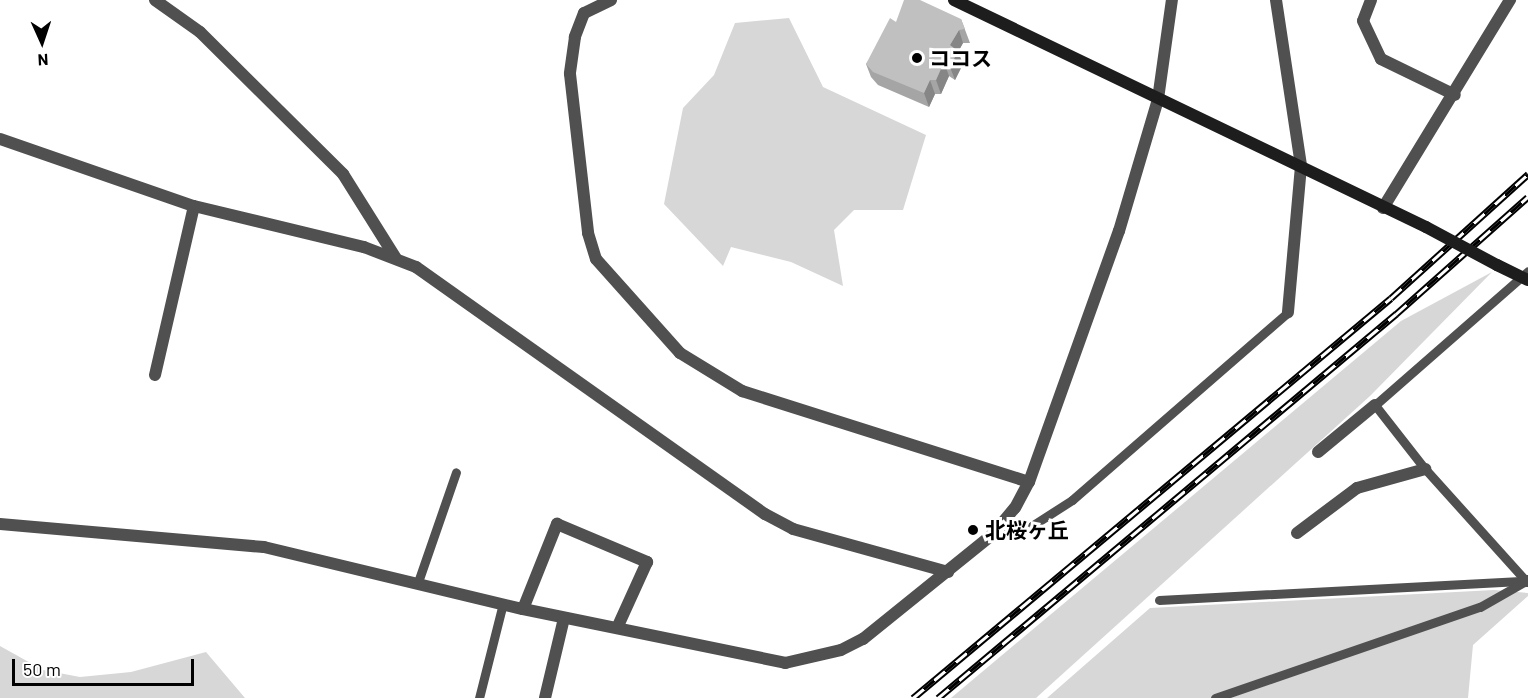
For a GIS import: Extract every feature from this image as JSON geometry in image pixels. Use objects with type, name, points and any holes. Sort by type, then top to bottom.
[{"type":"street","points":[[156,0],[200,32],[343,174],[395,257]]},
{"type":"street","points":[[611,0],[584,13],[574,37],[570,74],[588,233],[596,259],[680,353],[742,392],[1029,482]]},
{"type":"street","points":[[954,0],[1426,227],[1497,265],[1526,276]]},
{"type":"street","points":[[0,524],[264,547],[418,582],[523,609],[785,663],[841,650],[863,639],[992,536],[1015,508],[1029,482],[1119,231],[1158,99],[1172,0]]},
{"type":"street","points":[[1276,0],[1300,166],[1288,312]]},
{"type":"street","points":[[1371,0],[1363,21],[1381,59],[1455,95]]},
{"type":"street","points":[[1383,208],[1455,95],[1510,0]]},
{"type":"street","points":[[0,139],[194,206],[395,257],[445,285],[765,514],[793,529],[948,572]]},
{"type":"street","points":[[155,375],[194,206]]},
{"type":"street","points":[[1318,452],[1375,405]]},
{"type":"street","points":[[1297,533],[1357,488],[1425,469]]},
{"type":"street","points":[[523,609],[557,524],[646,562],[617,628]]},
{"type":"street","points":[[545,698],[564,618]]},
{"type":"lane","points":[[1526,276],[1375,405],[1425,469],[1527,581]]},
{"type":"lane","points":[[992,536],[1030,527],[1072,500],[1288,312]]},
{"type":"lane","points":[[418,582],[456,472]]},
{"type":"lane","points":[[1159,600],[1527,581]]},
{"type":"lane","points":[[1215,698],[1480,607],[1527,581]]},
{"type":"lane","points":[[479,698],[503,603]]},
{"type":"shaded area","points":[[789,18],[823,87],[926,135],[903,210],[854,210],[834,230],[843,286],[791,262],[731,247],[723,266],[664,204],[683,108],[714,75],[735,23]]},
{"type":"shaded area","points":[[1492,272],[1370,396],[1036,698],[951,698],[1401,321]]},
{"type":"shaded area","points":[[1494,590],[1528,593],[1528,596],[1473,645],[1468,698],[1047,698],[1150,608]]},
{"type":"shaded area","points":[[0,646],[43,670],[80,677],[131,672],[206,652],[245,698],[0,698]]},
{"type":"building","points":[[904,0],[920,0],[961,19],[965,29],[959,30],[950,45],[958,51],[950,67],[944,62],[936,80],[930,80],[924,93],[873,72],[866,64],[890,18],[896,22]]},
{"type":"railway","points":[[913,698],[1391,298],[1528,174]]},
{"type":"railway","points":[[938,698],[1396,314],[1528,197]]},
{"type":"place","name":"ココス","points":[[917,58]]},
{"type":"place","name":"北桜ヶ丘","points":[[973,530]]}]
